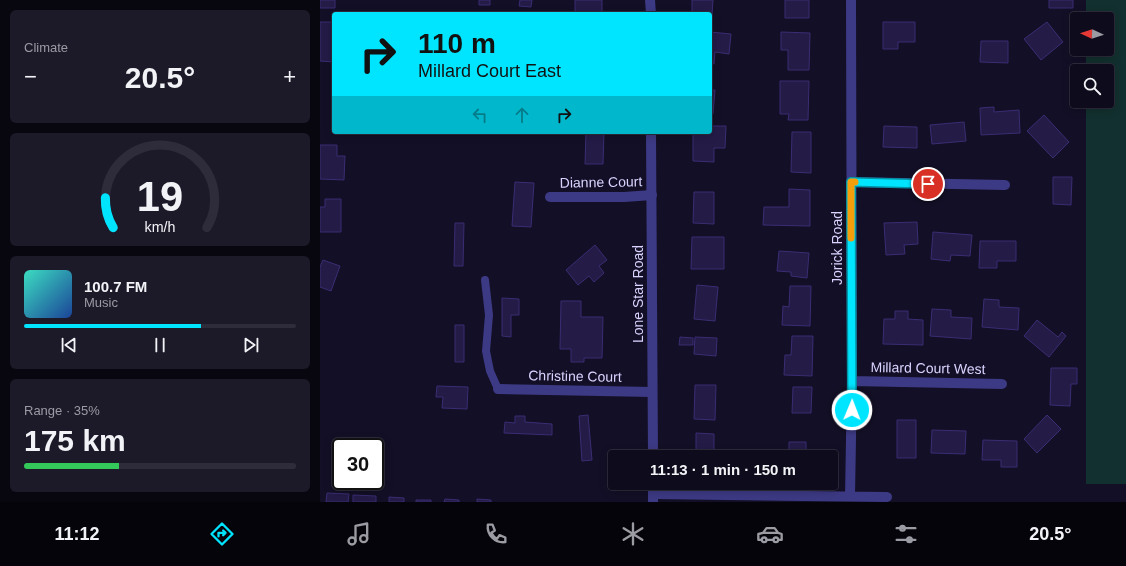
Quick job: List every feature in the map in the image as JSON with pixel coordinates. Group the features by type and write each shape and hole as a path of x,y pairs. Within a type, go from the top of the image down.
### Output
{"street":[{"path":"650,0 650,12"},
{"name":"Jorick Road","path":"850,496 852,381 851,0"},
{"name":"Lone Star Road","path":"652,134 653,450"},
{"path":"851,182 1005,185"},
{"name":"Dianne Court","path":"550,197 624,197 652,195"},
{"name":"Millard Court West","path":"852,381 1002,384"},
{"name":"Christine Court","path":"498,389 652,392"},
{"path":"653,498 887,497"}],"lane":[{"path":"485,280 489,315 486,351 490,372 498,389"}],"green space":[{"path":"1086,0 1126,0 1126,484 1086,484 1086,108 1114,108 1114,64 1086,64 1086,56 1114,56 1114,12 1086,12"}],"building":[{"path":"320,0 335,0 335,8 320,8"},
{"path":"479,0 490,0 490,5 479,5"},
{"path":"520,0 532,0 531,7 519,6"},
{"path":"575,0 602,0 602,12 575,12"},
{"path":"692,0 713,0 712,15 712,12 692,12"},
{"path":"785,0 809,0 809,18 785,18"},
{"path":"1049,0 1073,0 1073,8 1049,8"},
{"path":"320,22 332,22 332,62 320,61"},
{"path":"883,22 915,22 915,42 898,42 898,49 883,49"},
{"path":"1047,22 1063,42 1041,60 1024,39"},
{"path":"712,32 731,34 729,54 715,52 714,64 712,64"},
{"path":"781,32 810,33 809,70 788,70 788,50 781,50"},
{"path":"981,41 1008,41 1008,63 980,62"},
{"path":"780,81 809,81 808,120 788,120 789,114 780,114"},
{"path":"712,90 715,90 713,114"},
{"path":"994,107 994,112 1019,110 1020,133 981,135 980,108"},
{"path":"1044,115 1069,142 1053,158 1027,131"},
{"path":"964,122 966,141 932,144 930,125"},
{"path":"712,126 726,126 725,148 714,148 714,162 693,161 693,134 712,134"},
{"path":"884,126 917,127 917,148 883,147"},
{"path":"792,132 811,132 811,173 791,172"},
{"path":"586,134 604,134 603,164 585,164"},
{"path":"320,145 337,145 337,156 345,156 344,180 320,179"},
{"path":"1053,177 1072,177 1071,205 1053,204"},
{"path":"515,182 534,183 531,227 512,226"},
{"path":"789,189 810,190 810,226 763,225 764,207 789,207"},
{"path":"694,192 714,192 714,224 693,223"},
{"path":"325,199 341,199 341,232 320,232 320,207 325,207"},
{"path":"917,222 918,244 904,245 905,254 886,255 884,223"},
{"path":"455,223 464,223 463,266 454,266"},
{"path":"933,232 972,235 970,256 951,255 950,261 931,259"},
{"path":"692,237 724,237 724,269 691,269"},
{"path":"980,241 1016,241 1016,261 997,261 997,268 979,268"},
{"path":"595,245 607,260 599,266 604,273 594,282 589,276 578,285 566,270"},
{"path":"779,251 809,253 807,278 791,276 791,272 777,271"},
{"path":"323,260 340,266 331,291 320,287 320,267"},
{"path":"697,285 718,287 715,321 694,319"},
{"path":"790,286 811,286 810,326 782,325 783,306 789,307"},
{"path":"502,298 519,299 519,315 511,315 511,337 502,336"},
{"path":"984,299 999,300 999,307 1019,308 1018,330 982,327"},
{"path":"561,301 581,301 581,317 603,317 602,358 584,358 584,362 571,362 571,349 560,349"},
{"path":"932,309 951,310 951,317 972,318 971,339 930,336"},
{"path":"895,311 908,311 908,319 923,320 923,345 883,344 884,319 895,319"},
{"path":"1037,320 1058,337 1062,332 1066,336 1049,357 1024,336"},
{"path":"455,325 464,325 464,362 455,362"},
{"path":"792,336 813,336 812,376 784,375 785,355 791,355"},
{"path":"680,337 693,338 693,345 679,345"},
{"path":"695,337 717,338 716,356 694,354"},
{"path":"1051,368 1077,368 1077,384 1071,384 1070,406 1050,405"},
{"path":"695,385 716,385 715,420 694,419"},
{"path":"437,386 468,387 467,409 442,408 443,397 436,397"},
{"path":"793,387 812,387 811,413 792,413"},
{"path":"588,415 592,460 582,461 579,416"},
{"path":"1047,415 1061,429 1037,453 1024,439"},
{"path":"515,416 525,416 525,422 552,424 552,435 504,433 505,422 515,423"},
{"path":"897,420 916,420 916,458 897,458"},
{"path":"932,430 966,431 965,454 931,453"},
{"path":"696,433 714,434 714,450 696,450"},
{"path":"983,440 1017,441 1017,467 1001,467 1001,460 982,460"},
{"path":"789,442 806,442 806,450 789,450"},
{"path":"327,493 349,494 348,502 326,502"},
{"path":"353,495 376,496 376,502 353,502"},
{"path":"389,497 404,498 404,502 389,502"},
{"path":"445,499 459,500 459,502 444,502"},
{"path":"477,499 491,500 491,502 477,502"},
{"path":"416,500 431,500 431,502 416,502"}],"slow traffic":[{"path":"851,238 851,182 855,182"}],"route":[{"path":"852,410 851,182 928,184"}]}
